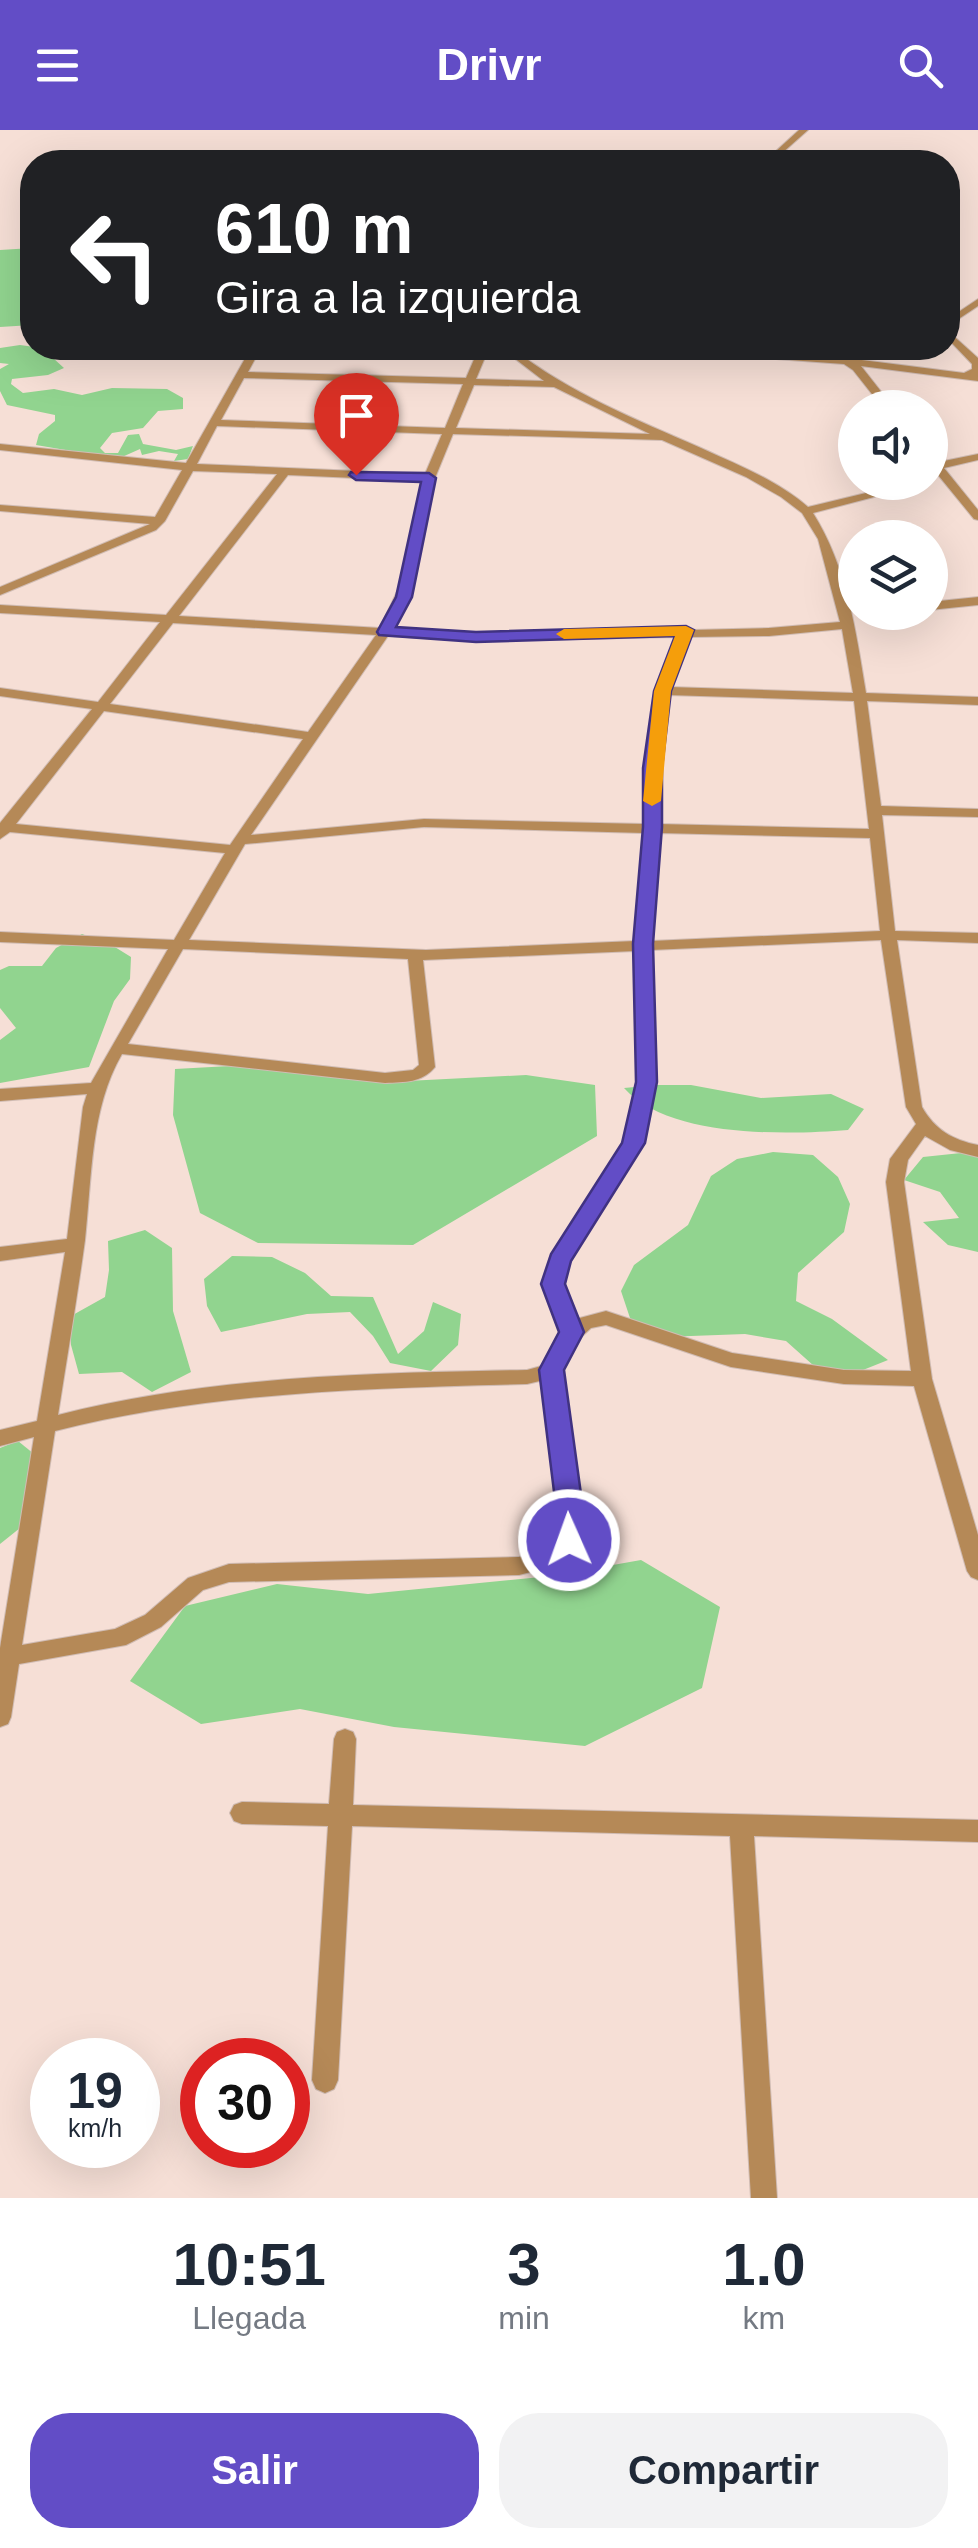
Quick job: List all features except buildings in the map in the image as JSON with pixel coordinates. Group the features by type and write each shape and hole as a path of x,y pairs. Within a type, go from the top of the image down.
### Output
{"street":[{"path":"782,150 804,130"},
{"path":"832,360 972,377 977,363 960,346"},
{"path":"0,591 152,528 160,521 250,360"},
{"path":"0,1717 4,1658 98,1088 237,845 385,632 404,597 429,478 478,360"},
{"path":"522,360 555,384 748,474 806,511 830,554 838,589"},
{"path":"846,361 875,390"},
{"path":"242,375 555,384"},
{"path":"214,423 670,438"},
{"path":"0,447 189,467 429,478"},
{"path":"948,461 978,457"},
{"path":"2,830 284,473"},
{"path":"948,482 978,516"},
{"path":"806,511 850,500"},
{"path":"0,508 160,521"},
{"path":"948,604 978,600"},
{"path":"0,609 476,637 686,630 769,632 838,621"},
{"path":"572,1332 553,1284 559,1260 634,1143 646,1082 643,944 652,827 652,768 662,691 686,630"},
{"path":"847,630 860,698 888,935 914,1106 923,1127 936,1138 973,1149"},
{"path":"662,691 978,701"},
{"path":"0,692 310,736"},
{"path":"873,810 978,812"},
{"path":"2,830 237,845 424,823 876,834"},
{"path":"0,938 415,954 888,935 978,938"},
{"path":"118,1048 385,1078 418,1075 427,1067 415,954"},
{"path":"0,1094 98,1088"},
{"path":"923,1127 899,1159 894,1182 922,1379 978,1571"},
{"path":"0,1254 75,1244"},
{"path":"4,1658 118,1638 153,1620 196,1584 230,1573 519,1566 551,1560 569,1540 571,1516 552,1370 572,1332 586,1320 606,1318 730,1360 844,1377 922,1379"},
{"path":"0,1438 43,1425 236,1390 527,1378 552,1370"},
{"path":"325,2080 345,1739"},
{"path":"242,1813 978,1831"},
{"path":"741,1823 764,2198"}],"green space":[{"path":"20,249 20,326 0,327 0,250"},
{"path":"20,345 20,360 55,360 64,368 48,375 12,379 11,384 23,393 54,389 82,395 112,388 167,389 183,398 183,409 158,411 143,428 112,433 100,448 105,453 118,453 128,435 139,434 143,444 176,450 193,446 188,459 174,461 178,454 159,451 142,455 140,449 122,457 36,445 39,434 55,421 55,415 7,405 0,391 0,369 9,364 0,363 0,348"},
{"path":"82,934 131,957 130,979 114,1001 89,1067 0,1083 0,1040 16,1028 0,1008 0,970 9,966 42,966 56,948"},
{"path":"248,1065 387,1082 526,1075 595,1085 597,1136 413,1245 258,1243 200,1213 173,1115 175,1069"},
{"path":"691,1085 761,1098 831,1094 864,1109 848,1130 729,1130 669,1116 644,1104 624,1088"},
{"path":"773,1152 813,1155 838,1177 850,1204 844,1232 798,1273 796,1301 832,1319 888,1360 853,1374 814,1366 786,1341 745,1334 664,1337 631,1321 621,1291 634,1265 688,1225 711,1176 737,1159"},
{"path":"961,1153 978,1156 978,1252 948,1245 923,1222 959,1218 940,1192 904,1180 923,1157"},
{"path":"145,1230 172,1248 173,1311 191,1372 152,1392 122,1372 79,1374 71,1345 71,1316 105,1297 108,1241"},
{"path":"232,1256 272,1257 305,1273 331,1296 373,1297 398,1354 424,1331 433,1302 461,1314 458,1345 431,1371 390,1363 373,1336 350,1312 307,1314 221,1332 207,1306 204,1279"},
{"path":"18,1441 34,1454 25,1524 0,1544 0,1448"},
{"path":"641,1560 720,1607 702,1688 585,1746 394,1727 300,1709 201,1724 130,1681 185,1606 277,1584 368,1594 551,1576"}],"slow traffic":[{"path":"564,634 686,630 662,691 652,801"}],"route":[{"path":"356,475 429,478 410,579 385,632 476,637 686,630 662,691 652,768 652,827 643,944 646,1082 634,1143 559,1260 553,1284 572,1332 552,1370 571,1516 569,1540"}]}
